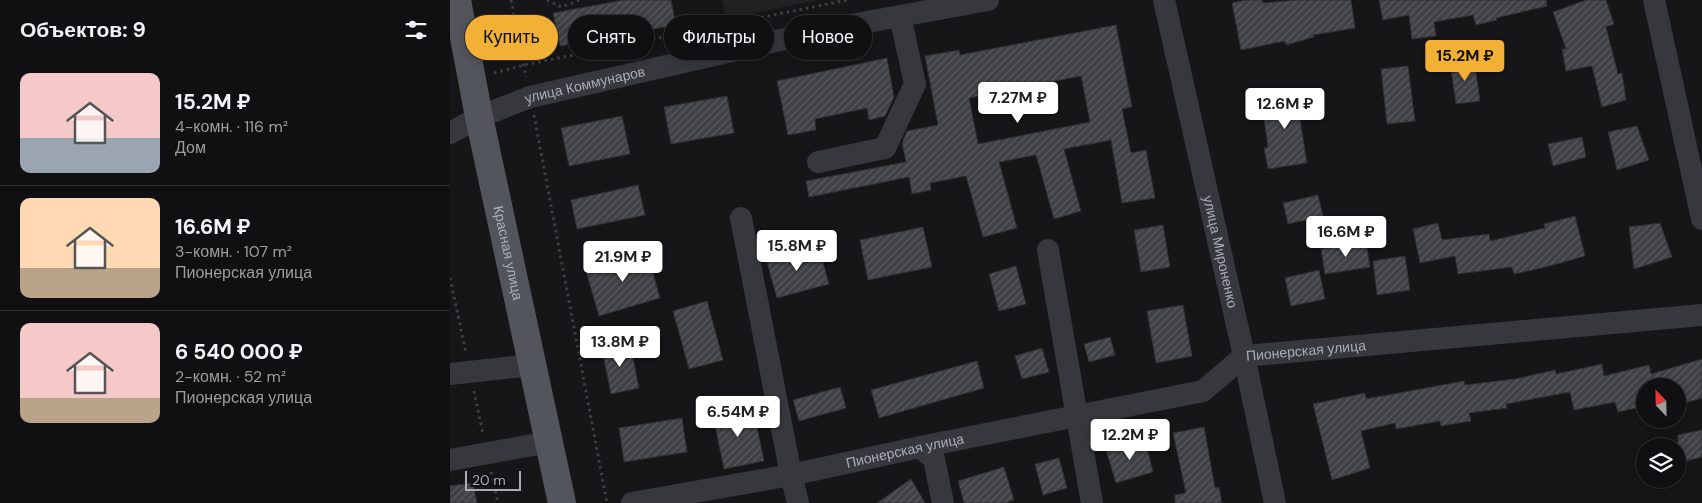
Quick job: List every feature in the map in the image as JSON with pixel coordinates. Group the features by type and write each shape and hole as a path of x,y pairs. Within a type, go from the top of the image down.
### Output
{"main road":[{"name":"Красная улица","path":"457,0 479,116 562,503"}],"street":[{"name":"улица Коммунаров","path":"450,133 479,116 530,97 829,29 988,0"},
{"name":"улица Мироненко","path":"1164,0 1275,503"},
{"path":"1654,0 1702,219"},
{"path":"818,162 885,148 915,84 900,16"},
{"path":"741,218 798,503"},
{"path":"1048,250 1092,503"},
{"name":"Пионерская улица","path":"632,503 791,475 920,447 1203,391 1244,356 1702,315"},
{"path":"450,374 532,365"},
{"path":"450,460 549,442"},
{"path":"920,447 934,459 943,503"}],"path":[{"path":"511,0 607,503"},
{"path":"547,0 561,7 580,0"},
{"path":"472,80 524,65 848,0"}],"shaded area":[{"path":"722,0 817,0 745,15 725,15"}],"building":[{"path":"624,0 671,0 674,15 664,15 664,27 654,29 654,15 568,15 568,45 560,46 558,15 553,15 553,13"},
{"path":"1246,0 1262,0 1263,3 1297,0 1351,0 1355,28 1313,35 1314,37 1286,45 1285,41 1241,50 1232,3"},
{"path":"1379,0 1546,0 1547,6 1496,18 1497,20 1476,25 1473,15 1434,22 1436,36 1412,39 1409,15 1383,20"},
{"path":"1586,0 1606,0 1614,24 1606,27 1618,74 1622,73 1626,100 1602,107 1592,66 1566,71 1562,49 1566,49 1553,12"},
{"path":"1116,25 1132,107 1122,109 1131,153 1146,150 1155,198 1122,203 1111,140 1064,149 1081,211 1054,219 1036,155 999,162 1017,228 983,237 966,176 930,183 931,190 912,194 909,177 809,197 806,181 906,162 902,143 907,131 938,125 925,56 959,50 960,55","holes":["1081,76 1090,122 978,144 969,98"]},
{"path":"887,58 894,97 885,116 869,120 867,108 815,119 816,130 788,135 777,81"},
{"path":"1474,59 1480,101 1456,104 1450,62"},
{"path":"1408,66 1415,121 1387,124 1381,69"},
{"path":"1303,91 1307,119 1300,120 1307,163 1268,169 1264,148 1268,147 1261,98"},
{"path":"727,96 734,133 671,144 664,107"},
{"path":"622,116 630,154 569,166 561,128"},
{"path":"1637,126 1649,160 1617,170 1608,132"},
{"path":"1582,137 1586,157 1553,166 1548,144"},
{"path":"638,185 645,215 577,229 571,200"},
{"path":"1318,195 1323,216 1288,224 1283,203"},
{"path":"1575,216 1585,256 1514,274 1512,267 1458,274 1455,256 1420,263 1413,229 1438,223 1442,240 1489,234 1490,241 1545,228 1544,224"},
{"path":"1660,223 1672,257 1634,269 1629,227"},
{"path":"1163,225 1170,267 1141,272 1134,230"},
{"path":"923,227 932,267 868,280 860,240"},
{"path":"1366,242 1370,267 1325,274 1321,249"},
{"path":"818,245 829,284 777,298 766,259"},
{"path":"647,251 660,298 599,316 585,268"},
{"path":"1405,256 1410,290 1377,295 1373,261"},
{"path":"1016,266 1026,304 999,311 989,274"},
{"path":"1319,270 1325,299 1291,306 1285,278"},
{"path":"707,301 723,360 689,369 673,311"},
{"path":"1183,305 1192,356 1156,363 1147,311"},
{"path":"1110,337 1115,355 1089,362 1084,344"},
{"path":"630,343 639,388 611,394 602,349"},
{"path":"1042,348 1049,372 1022,379 1015,356"},
{"path":"1702,359 1702,398 1686,403 1686,378 1636,378 1636,408 1618,412 1615,402 1574,410 1570,392 1506,404 1507,408 1469,413 1471,421 1441,426 1440,421 1396,429 1395,423 1361,431 1370,468 1332,480 1313,404 1365,393 1366,399 1464,381 1465,385 1515,379 1555,370 1556,374 1602,364 1604,376 1649,365 1651,374"},
{"path":"977,361 984,388 879,418 871,390"},
{"path":"840,387 846,408 799,421 793,400"},
{"path":"753,408 764,461 724,469 713,416"},
{"path":"682,418 687,452 624,462 619,428"},
{"path":"1204,427 1215,488 1219,487 1222,503 1175,503 1175,495 1186,493 1173,433"},
{"path":"1702,430 1702,457 1686,461 1686,438 1678,438 1678,435"},
{"path":"1145,440 1153,472 1116,483 1106,450"},
{"path":"1059,458 1067,488 1043,495 1035,464"},
{"path":"1004,467 1014,500 1005,503 964,503 958,481"},
{"path":"911,479 925,503 877,503"},
{"path":"473,483 477,503 450,503 450,486"}]}
